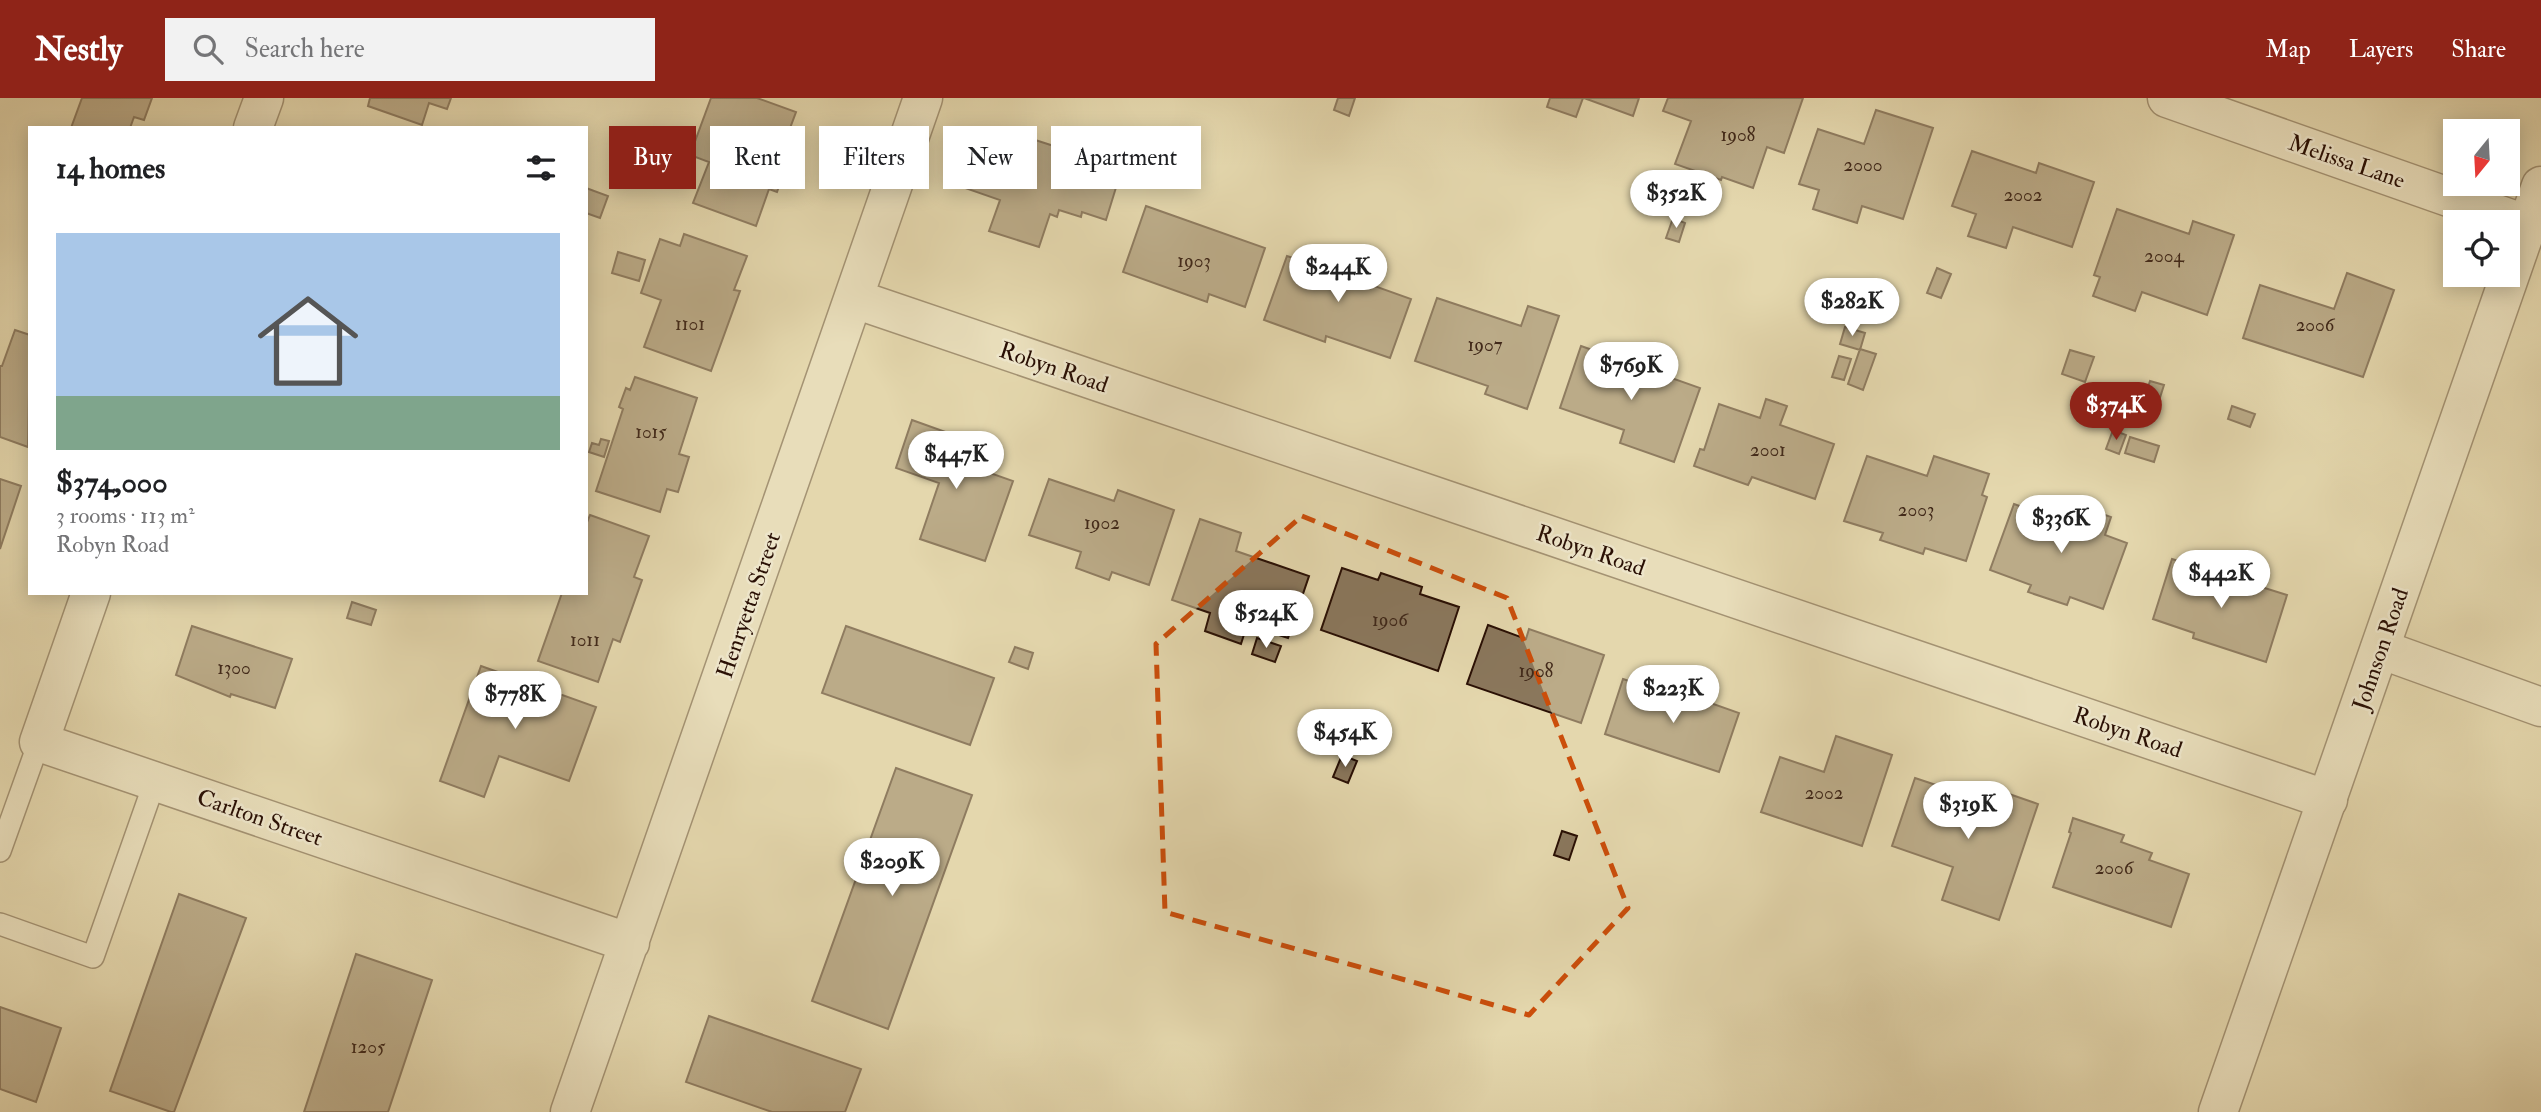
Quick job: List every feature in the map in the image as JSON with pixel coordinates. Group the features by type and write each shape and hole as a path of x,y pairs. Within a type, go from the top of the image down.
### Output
{"street":[{"path":"254,126 264,98"},
{"name":"Henryetta Street","path":"570,1112 923,98"},
{"name":"Melissa Lane","path":"2167,98 2528,225"},
{"name":"Johnson Road","path":"2218,1112 2541,186"},
{"name":"Robyn Road","path":"855,299 2328,800"},
{"path":"39,742 90,595"},
{"path":"2380,649 2541,707"},
{"name":"Carlton Street","path":"39,742 630,943"}],"lane":[{"path":"0,850 39,742"},
{"path":"0,924 93,957 155,781"}],"highlighted area":[{"path":"1302,516 1507,598 1628,908 1529,1015 1165,912 1156,644"}],"building":[{"path":"82,98 152,98 144,120 134,117 131,126 72,126"},
{"path":"370,98 451,98 447,109 429,103 422,125 368,106"},
{"path":"711,98 757,98 796,112 791,126 710,126 710,189 769,189 756,226 693,203 709,162 696,157 696,139"},
{"path":"1338,98 1355,98 1349,116 1334,110"},
{"path":"1550,98 1583,98 1576,117 1547,107"},
{"path":"1584,98 1639,98 1633,116"},
{"path":"1668,98 1803,98 1784,153 1767,147 1753,188 1675,164 1691,121 1663,111"},
{"path":"1876,110 1933,128 1903,219 1862,206 1857,223 1813,209 1819,190 1799,184 1818,129 1864,144"},
{"path":"1037,141 1051,145 1051,189 1116,189 1106,220 1082,212 1081,217 1059,210 1057,217 1050,214 1039,247 989,231 1000,200 968,189 1037,189"},
{"path":"1972,151 2036,173 2039,163 2094,182 2072,247 2013,227 2006,248 1968,236 1976,214 1952,206"},
{"path":"588,189 608,196 600,218 588,214"},
{"path":"1146,206 1265,248 1245,307 1209,294 1207,302 1123,272"},
{"path":"2117,209 2189,234 2193,221 2234,235 2207,315 2142,292 2135,311 2093,296 2100,277 2094,275"},
{"path":"1673,218 1685,223 1679,242 1666,238"},
{"path":"684,234 747,256 734,290 740,291 711,371 644,347 661,300 641,293 660,239 680,246"},
{"path":"1337,248 1371,260 1363,282 1411,299 1390,358 1326,336 1325,342 1264,320 1287,256 1330,270"},
{"path":"618,252 645,260 639,281 612,273"},
{"path":"1937,268 1951,274 1941,298 1927,293"},
{"path":"2347,273 2394,290 2363,377 2243,338 2260,285 2334,309"},
{"path":"1865,285 1879,290 1870,311 1856,305"},
{"path":"1437,298 1521,326 1528,306 1559,316 1527,409 1485,394 1488,386 1415,361"},
{"path":"1845,327 1865,333 1860,350 1840,344"},
{"path":"15,330 28,334 28,447 0,437 2,366"},
{"path":"1581,346 1700,388 1674,462 1620,443 1624,430 1560,408"},
{"path":"1860,349 1876,354 1863,390 1848,384"},
{"path":"2070,350 2094,357 2085,382 2062,374"},
{"path":"1839,356 1851,359 1844,380 1832,377"},
{"path":"635,377 697,398 679,454 689,457 678,492 667,489 660,512 596,491 623,409 619,407 626,388 630,390"},
{"path":"2150,381 2164,385 2157,407 2143,403"},
{"path":"1766,399 1787,406 1780,425 1834,444 1815,499 1752,477 1748,485 1694,466 1700,449 1704,450 1719,404 1760,418"},
{"path":"2232,406 2255,414 2250,427 2228,419"},
{"path":"912,420 968,440 963,454 990,464 987,472 1013,481 985,561 920,539 939,483 896,468"},
{"path":"2113,430 2126,435 2119,454 2106,449"},
{"path":"2130,437 2159,446 2154,462 2125,453"},
{"path":"601,439 609,441 604,457 589,452 592,443 599,445"},
{"path":"1867,456 1927,476 1934,456 1989,474 1982,495 1987,497 1966,561 1925,548 1923,554 1880,540 1883,533 1844,521"},
{"path":"0,479 21,486 0,549"},
{"path":"1049,479 1114,501 1118,490 1174,510 1149,585 1112,572 1109,580 1076,568 1081,552 1029,535"},
{"path":"2014,504 2068,524 2075,504 2111,517 2105,535 2127,543 2103,609 2070,597 2067,605 2028,592 2031,585 1990,570"},
{"path":"590,515 649,536 634,577 642,580 620,642 613,639 598,682 538,661 561,595 588,595"},
{"path":"1200,519 1241,533 1236,551 1309,576 1288,638 1247,625 1241,644 1205,631 1210,613 1172,600"},
{"path":"2172,559 2287,595 2266,662 2193,638 2194,633 2153,619"},
{"path":"1342,568 1378,580 1381,573 1422,587 1420,594 1459,607 1438,671 1321,630"},
{"path":"352,602 376,610 371,625 347,618"},
{"path":"1488,625 1526,639 1529,629 1604,655 1581,723 1467,684"},
{"path":"192,626 292,659 275,708 231,694 230,697 176,675"},
{"path":"846,626 994,678 970,745 822,693"},
{"path":"1257,638 1281,646 1275,662 1252,654"},
{"path":"1015,647 1033,653 1028,669 1009,662"},
{"path":"481,666 596,707 569,781 499,756 484,797 440,781"},
{"path":"1623,679 1686,700 1688,695 1739,713 1719,772 1605,734"},
{"path":"1836,736 1892,755 1862,846 1761,812 1780,757 1824,772"},
{"path":"1342,755 1357,761 1348,783 1333,777"},
{"path":"896,768 972,795 888,1029 812,1001"},
{"path":"1915,778 1987,802 1992,788 2038,804 1999,920 1942,900 1953,867 1892,846"},
{"path":"2073,818 2124,835 2121,842 2152,853 2149,860 2189,874 2171,927 2053,887 2071,833 2069,832"},
{"path":"1562,831 1577,836 1569,860 1554,855"},
{"path":"179,894 246,918 174,1112 171,1112 110,1091"},
{"path":"356,954 432,980 388,1112 304,1112"},
{"path":"0,1007 61,1028 36,1102 0,1089"},
{"path":"709,1016 861,1069 845,1112 772,1112 686,1082"}]}
